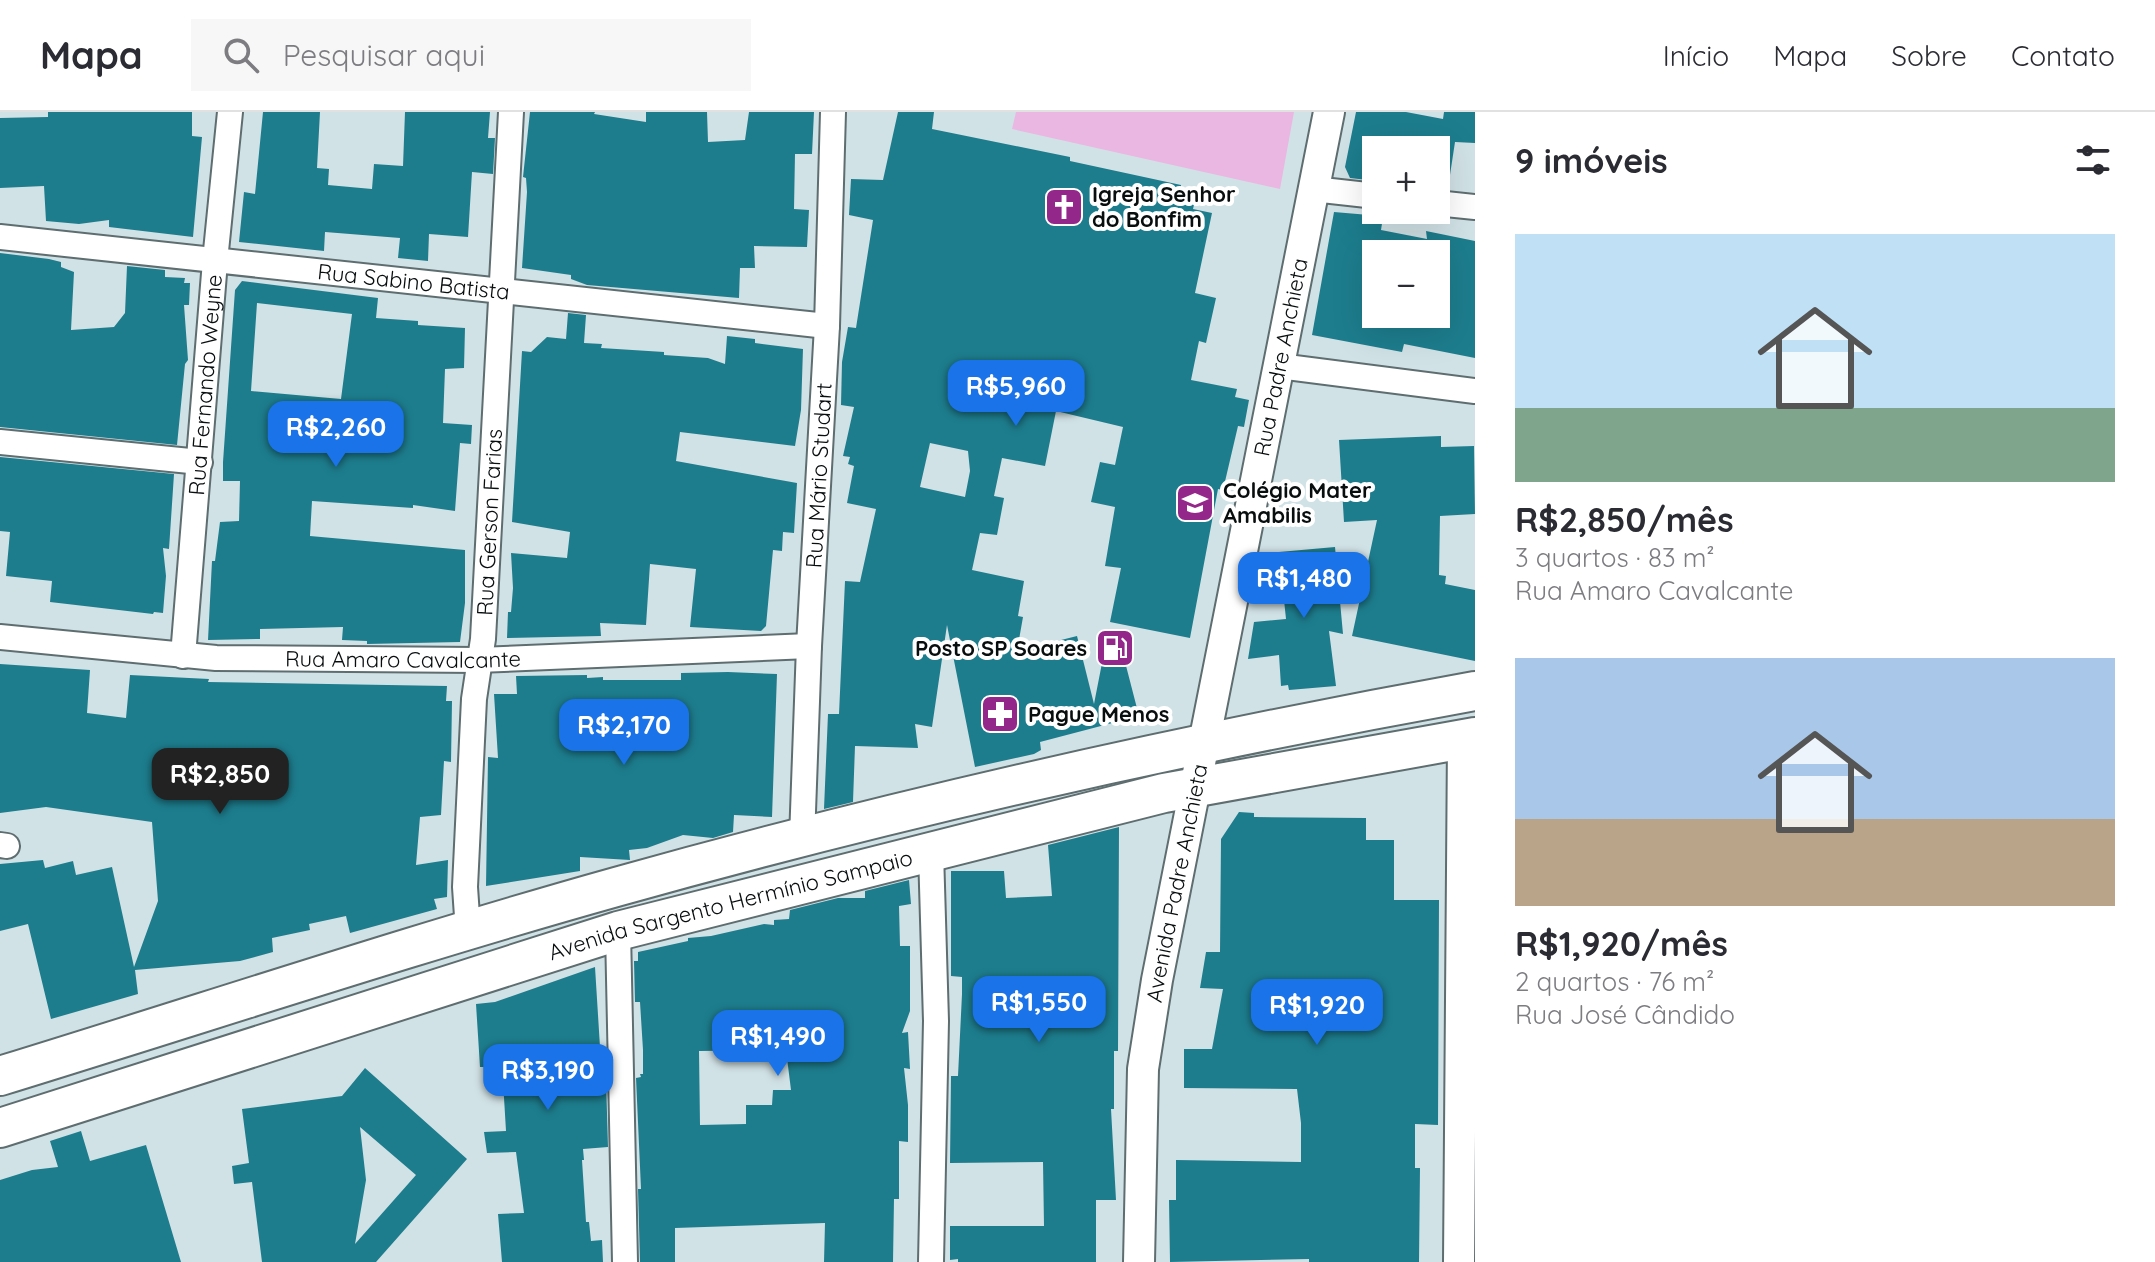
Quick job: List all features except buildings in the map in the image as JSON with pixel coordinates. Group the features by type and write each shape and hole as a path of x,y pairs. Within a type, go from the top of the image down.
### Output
{"main road":[{"name":"Avenida Sargento Hermínio Sampaio","path":"0,1076 617,887 1096,766 1475,691"},
{"name":"Avenida Sargento Hermínio Sampaio","path":"0,1128 618,931 1164,793 1469,738"}],"street":[{"name":"Rua Fernando Weyne","path":"183,656 230,112"},
{"name":"Rua Gerson Farias","path":"468,931 465,887 478,660 483,639 511,112"},
{"name":"Rua Mário Studart","path":"802,839 809,646 827,326 833,112"},
{"name":"Rua Padre Anchieta","path":"1203,745 1329,112"},
{"path":"1313,189 1362,194"},
{"path":"1450,204 1475,207"},
{"name":"Rua Sabino Batista","path":"0,237 827,326"},
{"path":"1279,366 1475,391"},
{"path":"0,442 200,462"},
{"name":"Rua Amaro Cavalcante","path":"0,637 183,656 478,660 809,646"},
{"path":"1459,1262 1469,738"},
{"name":"Avenida Padre Anchieta","path":"1139,1262 1143,1069 1157,980 1203,745"},
{"path":"931,852 936,1021 931,1262"},
{"path":"618,931 625,1262"}],"shaded area":[{"path":"1016,112 1294,112 1280,189 1012,129"}],"place":[{"name":"Igreja Senhor do Bonfim","path":"1064,207"},
{"name":"Colégio Mater Amabilis","path":"1195,503"},
{"name":"Posto SP Soares","path":"1115,648"},
{"name":"Pague Menos","path":"1000,714"}]}
